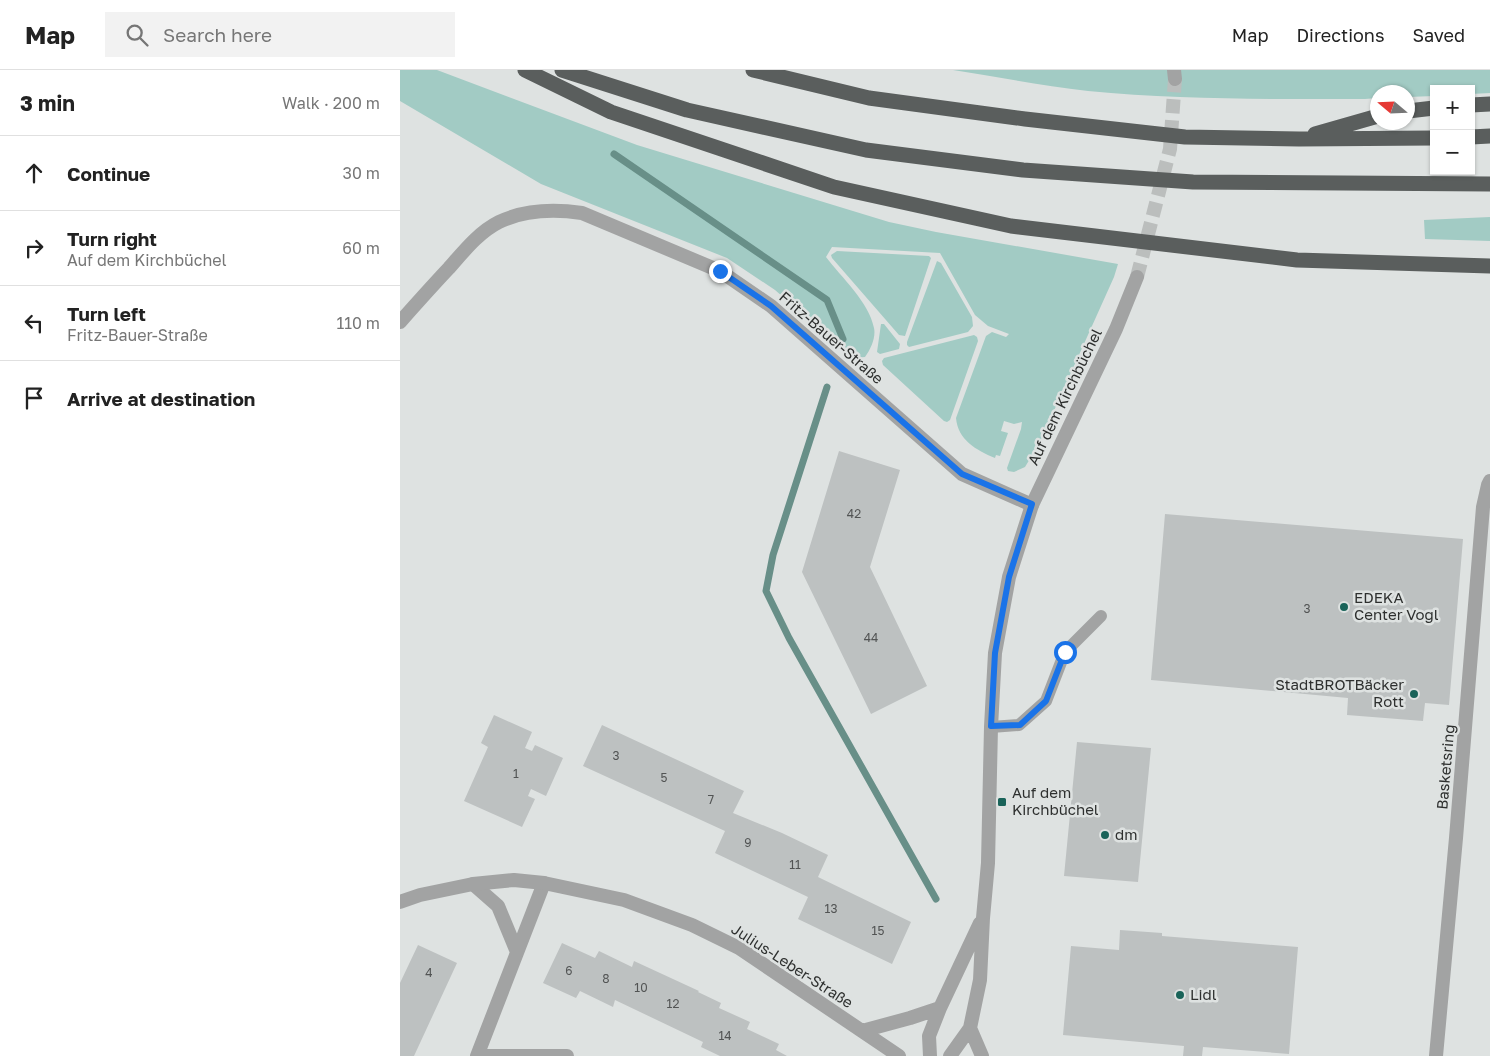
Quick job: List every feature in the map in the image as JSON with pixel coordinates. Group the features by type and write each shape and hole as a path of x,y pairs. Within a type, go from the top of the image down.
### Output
{"highway":[{"path":"525,70 611,112 834,187 1011,226 1298,260 1490,266"},
{"path":"562,70 687,110 866,150 1003,167 1193,182 1490,184"},
{"path":"753,70 869,98 1025,119 1185,137 1299,139 1430,138"},
{"path":"1475,105 1490,104"},
{"path":"1415,110 1430,108"},
{"path":"1299,139 1370,118"},
{"path":"1475,136 1490,136"}],"street":[{"name":"Fritz-Bauer-Straße","path":"400,322 474,240 498,222 518,215 544,211 582,213 720,271 771,306 962,474 1032,504"},
{"name":"Auf dem Kirchbüchel","path":"950,1056 970,1028 980,980 988,863 991,726 995,653 1009,577 1032,504 1116,329 1137,277"},
{"name":"Basketsring","path":"1436,1056 1484,507 1490,481"},
{"name":"Julius-Leber-Straße","path":"400,902 420,895 473,884 514,880 544,882 624,900 692,925 739,948 898,1056"},
{"path":"544,882 477,1056 567,1056"},
{"path":"473,884 498,906 516,952"},
{"name":"Auf dem Kirchbüchel","path":"930,1056 930,1036 940,1008 983,918"},
{"path":"862,1031 940,1008"},
{"path":"970,1028 982,1056"}],"lane":[{"path":"991,726 1020,725 1046,701 1065,652 1101,616"}],"green space":[{"path":"400,70 437,70 637,145 889,222 1118,264 1114,277 1039,444 1025,467 1014,472 1008,471 1007,468 1022,422 1014,424 1004,421 1001,431 1008,433 1000,456 996,455 995,458 975,448 964,438 957,426 956,418 986,336 992,332 1006,337 1009,334 988,326 975,315 940,253 832,247 826,257 861,299 874,328 872,343 865,357 853,358 775,290 727,258 541,184 400,101"},
{"path":"953,70 1490,70 1490,93 1475,94 1475,85 1430,85 1430,96 1415,97 1415,85 1370,85 1370,99 1365,99 1157,96 1088,91"},
{"path":"1490,217 1490,241 1425,239 1424,220"},
{"path":"837,251 929,256 931,258 905,336 899,335 832,258 831,255"},
{"path":"937,261 941,263 972,317 973,326 968,332 909,347 907,342"},
{"path":"881,324 884,324 900,344 899,349 880,354 877,352"},
{"path":"974,335 978,341 950,420 947,422 883,365 882,361 884,358"}],"building":[{"path":"839,451 900,470 870,567 927,686 871,714 802,572"},
{"path":"1165,514 1463,539 1449,705 1425,703 1423,721 1347,715 1348,698 1151,680"},
{"path":"494,715 532,732 525,748 532,751 535,745 563,758 546,796 531,789 528,796 535,799 522,827 464,801 488,747 481,743"},
{"path":"602,725 744,791 733,813 782,833 828,855 818,877 911,922 892,964 798,919 808,897 715,853 725,831 583,766"},
{"name":"dm","path":"1077,742 1151,748 1138,882 1064,876"},
{"name":"Lidl","path":"1120,930 1162,933 1162,936 1298,947 1289,1054 1203,1047 1202,1056 1183,1056 1184,1046 1063,1035 1071,946 1119,950"},
{"path":"562,943 595,958 599,951 632,967 634,961 699,991 721,1003 719,1008 750,1022 747,1029 779,1044 776,1050 787,1056 720,1056 701,1047 703,1042 615,1000 613,1007 580,991 576,998 543,983"},
{"path":"418,945 457,963 414,1056 400,1056 400,983"}],"waterway":[{"path":"614,154 827,300 843,339"},
{"path":"827,387 773,555 766,591 789,638 936,899"}],"tunnel":[{"path":"1137,277 1170,149 1175,79"}],"place":[{"name":"EDEKA Center Vogl","path":"1344,607"},
{"name":"StadtBROTBäcker Rott","path":"1414,694"},
{"name":"Auf dem Kirchbüchel","path":"1002,802"},
{"name":"dm","path":"1105,835"},
{"name":"Lidl","path":"1180,995"}],"route":[{"path":"720,271 771,306 962,474 1032,504 1009,577 995,653 991,726 1020,725 1046,701 1065,652"}]}
